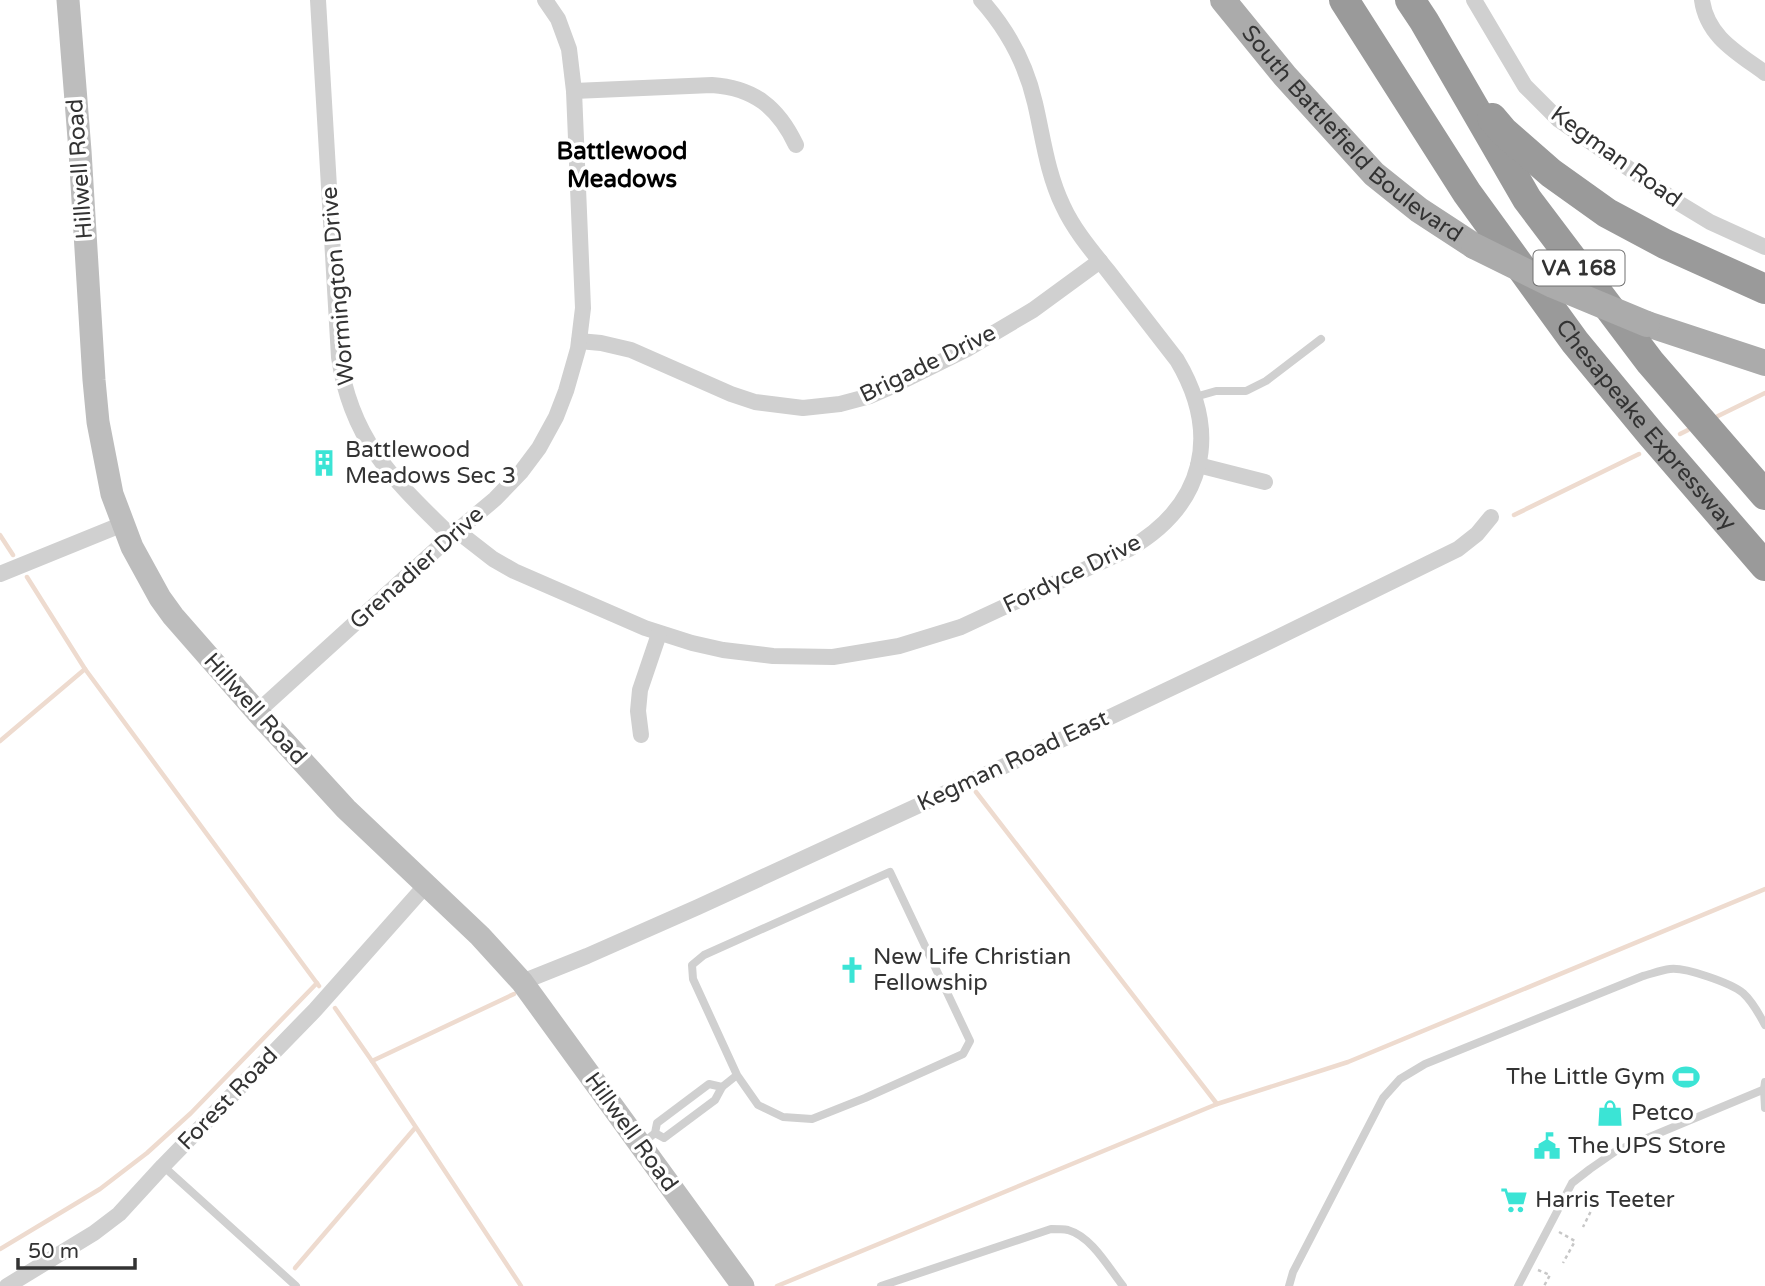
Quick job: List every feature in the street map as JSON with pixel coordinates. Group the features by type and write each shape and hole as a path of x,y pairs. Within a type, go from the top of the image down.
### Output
{"highway":[{"name":"Chesapeake Expressway","path":"1344,0 1467,193 1575,342 1765,566"},
{"name":"Chesapeake Expressway","path":"1417,10 1527,199 1650,362 1765,495"},
{"path":"1417,10 1486,112 1503,131 1551,173 1607,213 1665,244 1765,289"}],"main road":[{"name":"South Battlefield Boulevard","path":"1223,0 1285,76 1374,174 1419,210 1474,246 1553,285 1647,324 1765,363"}],"street":[{"name":"Hillwell Road","path":"68,0 97,412 110,483 123,524 143,568 160,598 189,635 257,712 346,809 480,936 522,982 648,1139 743,1286"},
{"name":"Wormington Drive","path":"318,0 342,375 349,401 374,453 402,488 454,533"},
{"name":"Grenadier Drive","path":"257,712 495,499 522,472 556,417 579,341 583,308 573,65 558,19 545,0"},
{"name":"Fordyce Drive","path":"454,533 514,571 659,634 723,650 773,656 833,657 899,646 961,626 1129,549 1146,539 1176,511 1187,494 1198,465 1202,434 1198,406 1188,378 1081,236 1063,206 1051,176 1035,100 1026,73 1013,44 981,0"},
{"name":"Kegman Road","path":"1474,0 1525,86 1559,120 1677,202 1710,222 1765,247"},
{"path":"1697,1 1715,33 1731,49 1765,73"},
{"path":"574,91 729,86 758,97 770,106 787,126 796,145"},
{"name":"Brigade Drive","path":"579,341 631,350 755,402 803,408 840,404 870,396 967,349 1033,310 1100,261"},
{"path":"1198,465 1265,482"},
{"name":"Kegman Road East","path":"522,982 698,907 1262,645 1458,549 1477,534 1491,517"},
{"path":"0,574 123,524"},
{"path":"641,735 638,711 640,690 659,634"},
{"name":"Forest Road","path":"8,1286 94,1233 119,1214 315,1010 426,885"}],"lane":[{"path":"1195,397 1216,391 1246,391 1266,381 1321,338"},
{"path":"890,872 970,1041 962,1054 812,1119 783,1117 758,1105 737,1075 692,979 692,965 704,955 890,872"},
{"path":"1289,1286 1293,1272 1383,1098 1400,1080 1424,1065 1643,976 1672,968 1695,973 1742,992 1755,1006 1765,1025"},
{"path":"648,1139 664,1138 715,1100 722,1087 737,1075"},
{"path":"648,1139 657,1123 709,1084 722,1087"},
{"path":"1518,1286 1572,1184 1590,1168 1616,1151 1765,1087 1765,1108"},
{"path":"163,1166 296,1286"},
{"path":"881,1286 1051,1229 1068,1230 1083,1239 1123,1286"}],"path":[{"path":"1569,1190 1595,1203 1583,1227"},
{"path":"1549,1226 1575,1241 1563,1263"}],"waterway":[{"path":"1718,416 1765,393"},
{"path":"1680,434 1688,430"},
{"path":"1514,515 1639,454"},
{"path":"0,535 13,555"},
{"path":"27,577 85,669 319,986"},
{"path":"0,741 85,669"},
{"path":"976,792 1217,1104"},
{"path":"777,1286 1217,1104 1348,1062 1765,889"},
{"path":"0,1249 100,1189 147,1153 191,1113 317,983"},
{"path":"372,1061 514,994"},
{"path":"335,1008 521,1286"},
{"path":"295,1268 415,1128"}],"place":[{"name":"Battlewood Meadows Sec 3","path":"324,463"},
{"name":"New Life Christian Fellowship","path":"852,970"},
{"name":"The Little Gym","path":"1686,1077"},
{"name":"Petco","path":"1610,1113"},
{"name":"The UPS Store","path":"1547,1146"},
{"name":"Harris Teeter","path":"1514,1200"}],"district":[{"name":"Battlewood Meadows","path":"622,165"}]}
